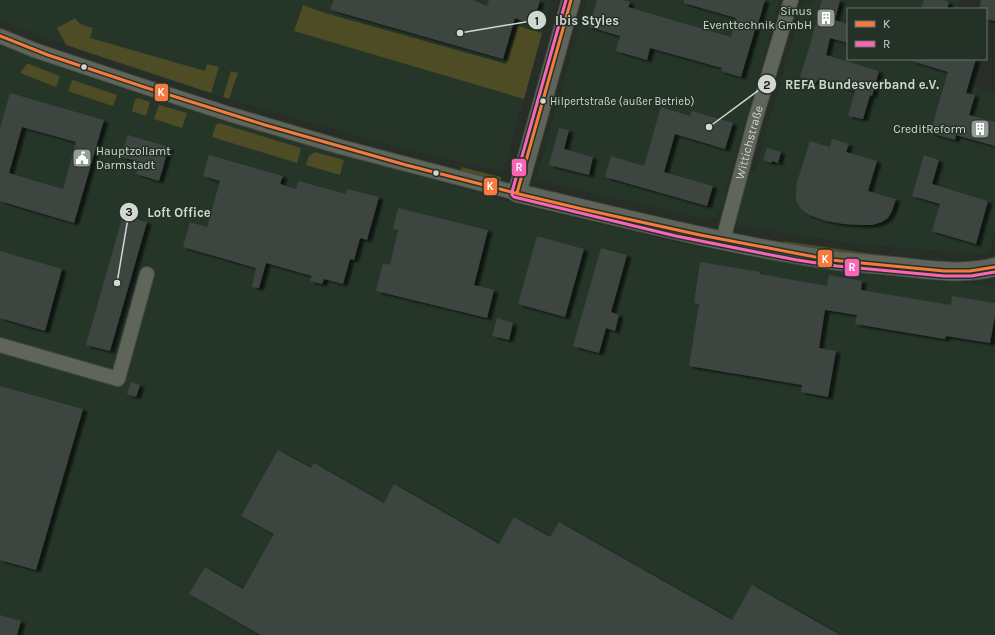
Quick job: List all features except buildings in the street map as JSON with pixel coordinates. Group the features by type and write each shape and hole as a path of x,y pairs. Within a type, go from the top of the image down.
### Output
{"main road":[{"path":"571,0 517,193 722,240 814,257 865,264 958,272 995,268"}],"street":[{"name":"Wittichstraße","path":"722,240 755,120 791,0"},
{"path":"0,36 34,50 236,116 341,147 517,193"},
{"path":"0,345 118,380 147,274"}],"shaded area":[{"path":"0,0 552,0 503,172 407,149 311,123 215,95 120,64 0,21"},
{"path":"587,0 780,0 720,211 712,219 536,180"},
{"path":"814,0 959,0 957,8 847,8 847,60 975,60 967,85 995,93 995,231 990,249 984,254 869,245 808,237 737,225 738,210 749,171 755,172 803,3 812,6"},
{"path":"303,5 325,13 506,64 518,26 542,33 524,99 294,31"},
{"path":"75,18 81,24 93,28 90,38 205,71 207,64 219,67 211,93 66,45 57,28"},
{"path":"0,46 234,121 514,204 687,245 772,261 845,272 995,286 995,635 0,635"},
{"path":"27,64 60,76 56,87 20,73"},
{"path":"231,71 238,73 229,99 223,97"},
{"path":"73,80 117,95 113,106 68,91"},
{"path":"138,98 150,102 146,116 132,111 135,100"},
{"path":"159,105 187,113 182,128 154,119"},
{"path":"219,123 301,148 297,163 212,137 216,125"},
{"path":"315,152 344,160 340,175 306,165 309,156"},
{"path":"461,167 501,177 500,182 460,172"},
{"path":"783,241 873,254 868,257 785,244"}],"transit line":[{"name":"R","path":"566,0 512,192 514,197 676,236 797,260 837,266 944,276 971,276 995,272"},
{"name":"K","path":"517,193 571,0"},
{"name":"K","path":"0,36 48,55 265,125 406,165 582,209 700,235 831,260 944,271 970,271 995,267"}],"place":[{"name":"Sinus Eventtechnik GmbH","path":"826,18"},
{"name":"Ibis Styles","path":"460,33"},
{"name":"Hilpertstraße (außer Betrieb)","path":"543,101"},
{"name":"REFA Bundesverband e.V.","path":"709,127"},
{"name":"CreditReform","path":"980,129"},
{"name":"Hauptzollamt Darmstadt","path":"82,158"},
{"name":"Loft Office","path":"117,283"}]}
